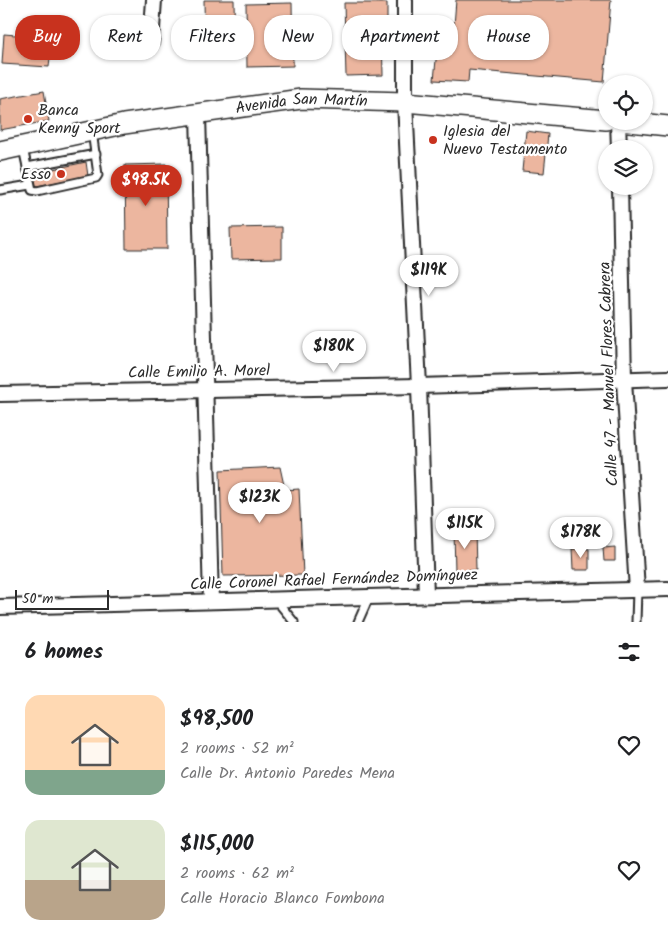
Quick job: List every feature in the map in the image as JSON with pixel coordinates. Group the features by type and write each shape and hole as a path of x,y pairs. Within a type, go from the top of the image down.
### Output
{"main road":[{"name":"Avenida San Martín","path":"0,151 124,124 301,100 405,102 598,119"},
{"path":"653,124 668,126"}],"street":[{"path":"153,15 154,0"},
{"path":"405,0 405,102 419,386 426,595"},
{"path":"198,114 211,601"},
{"name":"Calle 47 - Manuel Flores Cabrera","path":"620,195 624,380 636,590"},
{"name":"Calle Emilio A. Morel","path":"0,394 419,386 668,378"},
{"name":"Calle Coronel Rafael Fernández Domínguez","path":"0,607 668,589"}],"lane":[{"path":"22,146 30,185 32,190 37,191 96,178 98,174 92,131"},
{"path":"26,167 96,154"},
{"path":"0,190 30,185"},
{"path":"636,590 636,622"},
{"path":"358,622 369,597"},
{"path":"276,600 294,622"}],"building":[{"path":"204,0 234,0 234,15 204,15"},
{"path":"456,0 611,0 605,75 598,75 598,81 469,70 468,82 434,80 436,60 458,60 458,15 455,15"},
{"path":"292,3 292,15 264,15 264,60 293,60 293,66 247,67 247,60 254,60 254,15 246,15 246,4"},
{"path":"344,3 387,3 387,15 344,15"},
{"path":"4,34 15,35 15,60 50,60 49,67 2,64"},
{"path":"346,60 383,60 383,75 346,76"},
{"path":"44,91 49,121 0,130 0,99"},
{"path":"526,131 548,134 544,173 522,171"},
{"name":"Esso","path":"86,162 88,176 36,186 34,173"},
{"path":"166,164 167,249 126,249 125,165"},
{"path":"282,227 282,258 231,259 230,228"},
{"path":"280,467 285,490 299,489 303,575 223,576 220,470"},
{"path":"475,530 476,570 455,571 454,531"},
{"path":"615,547 615,561 604,561 603,548"},
{"path":"572,549 589,549 589,570 573,570"}],"place":[{"name":"Banca Kenny Sport","path":"28,119"},
{"name":"Iglesia del Nuevo Testamento","path":"433,140"},
{"name":"Esso","path":"61,174"}]}
